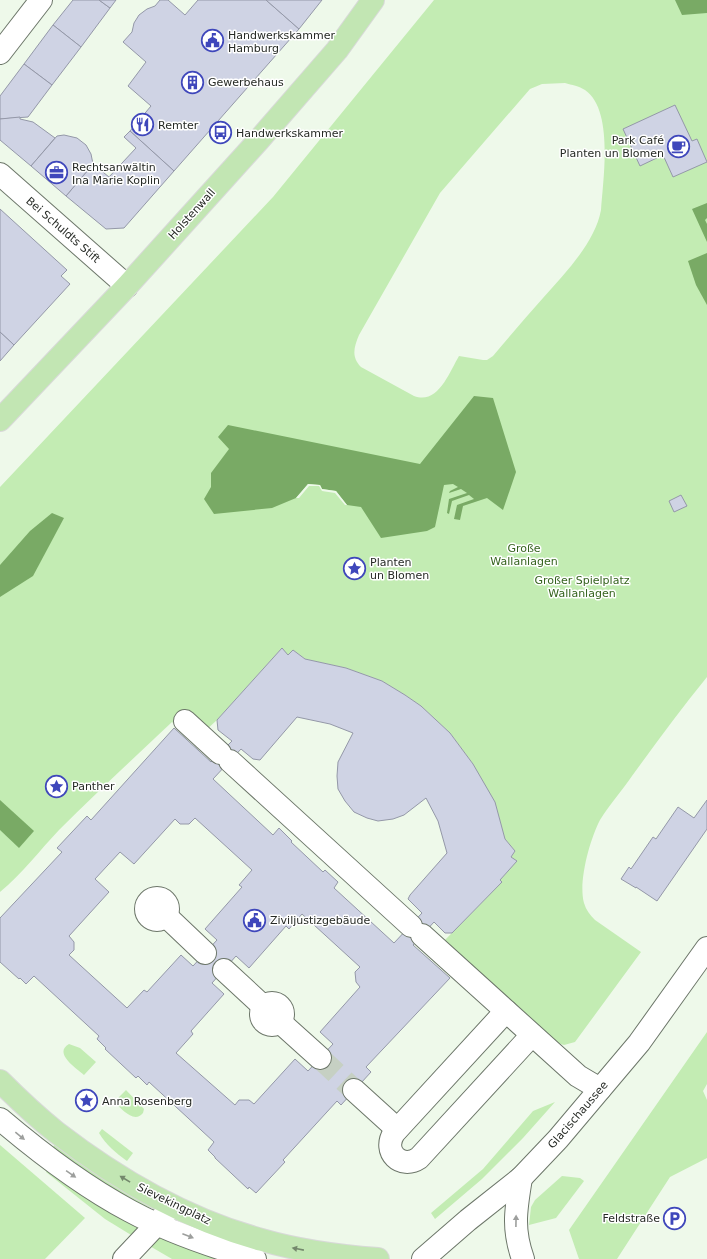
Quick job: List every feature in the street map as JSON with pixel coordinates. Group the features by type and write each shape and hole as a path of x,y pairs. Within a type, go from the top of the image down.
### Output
{"main road":[{"name":"Holstenwall","path":"0,420 127,286 258,141 337,50 373,0"},
{"name":"Sievekingplatz","path":"0,1081 56,1132 92,1158 133,1184 171,1205 230,1248 293,1248 325,1254 378,1259"}],"street":[{"path":"0,52 41,0"},
{"name":"Bei Schuldts Stift","path":"0,174 127,286"},
{"path":"185,721 578,1076 600,1089"},
{"path":"165,916 205,952"},
{"name":"Glacischaussee","path":"423,1259 522,1178 558,1139 639,1043 707,948"},
{"path":"224,970 264,1007 262,1010 262,1017 265,1023 275,1025 280,1022 320,1058"},
{"path":"506,1011 397,1129 390,1142 391,1150 394,1155 404,1162 414,1161 422,1156 532,1035"},
{"path":"354,1090 397,1129"},
{"path":"0,1120 40,1152 85,1184 130,1211 157,1224 230,1248 255,1259"},
{"path":"522,1178 516,1212 516,1227 517,1242 523,1259"},
{"path":"124,1259 157,1224 171,1205"}],"green space":[{"name":"Planten un Blomen","path":"434,0 707,0 707,677 607,809 592,838 584,873 583,894 585,906 595,920 641,952 575,1042 564,1045 549,1040 443,942 502,882 500,880 516,861 511,857 515,851 505,839 473,764 450,733 421,706 405,695 382,681 346,668 305,659 293,650 288,655 281,649 217,720 193,742 172,722 73,816 23,870 0,892 0,487 273,197","holes":["565,83 585,90 594,100 600,113 603,129 605,146 601,210 598,222 586,246 493,356 487,360 459,356 442,386 430,396 422,398 414,396 361,367 354,352 359,335 440,193 530,89 542,84"]},
{"path":"707,1032 707,1084 703,1091 707,1100 707,1158 670,1177 617,1259 579,1259 569,1230"},
{"path":"69,1044 80,1048 96,1062 84,1075 68,1060 63,1052"},
{"path":"126,1090 144,1109 143,1113 139,1116 136,1117 128,1114 114,1102"},
{"path":"555,1102 523,1138 482,1179 435,1219 431,1213 483,1169 533,1111"},
{"path":"102,1129 133,1153 127,1161 115,1152 105,1141 99,1133"},
{"path":"55,1144 150,1206 151,1211 149,1212 51,1150"},
{"path":"0,1145 85,1218 45,1259 0,1259"},
{"path":"48,1169 142,1227 136,1238 105,1219 46,1172"},
{"path":"562,1176 580,1178 584,1181 556,1218 529,1225 531,1207 535,1200"},
{"path":"158,1234 216,1257 215,1259 172,1259 148,1245"}],"shaded area":[{"path":"675,0 707,0 707,13 682,15"},
{"path":"707,203 707,218 705,220 707,224 707,242 692,209"},
{"path":"707,253 707,305 696,285 688,261"},
{"path":"474,396 493,398 516,472 503,510 487,498 463,506 460,520 454,519 457,505 474,499 469,495 452,501 449,514 447,513 449,499 467,493 461,489 449,493 458,487 453,484 444,485 435,527 427,531 381,538 361,507 347,505 336,491 322,489 320,485 308,484 296,498 272,508 214,514 204,499 211,487 211,473 229,449 218,437 228,425 420,464"},
{"path":"52,513 64,518 33,576 0,597 0,565 30,531"},
{"path":"0,800 34,831 19,848 0,830"}],"pier":[{"path":"308,484 320,485 322,489 336,491 347,505 345,505 335,493 322,491 319,486 309,486 299,498 296,498"}],"building":[{"path":"73,0 99,0 110,8 81,47 53,25"},
{"path":"99,0 116,0 110,8"},
{"name":"Gewerbehaus","path":"160,0 168,0 185,15 198,0 266,0 299,29 174,171 130,131 151,106 128,86 146,62 123,42 132,32 134,23 139,15 147,9 155,6"},
{"path":"266,0 322,0 299,29"},
{"path":"53,25 81,47 52,85 24,64"},
{"path":"24,64 52,85 28,117 0,119 0,96"},
{"path":"675,105 692,141 697,139 707,162 673,177 663,155 640,166 623,129"},
{"path":"20,117 20,119 33,122 55,138 31,166 0,140 0,119"},
{"path":"130,131 174,171 124,228 106,229 66,196 93,164 109,177 136,148 124,137"},
{"path":"64,135 77,138 86,145 91,154 93,164 66,196 31,166 57,136"},
{"path":"0,209 67,270 61,276 70,284 14,345 0,332"},
{"path":"0,332 14,345 0,361"},
{"path":"681,495 687,506 674,512 669,501"},
{"name":"Ziviljustizgebäude","path":"282,648 288,655 293,650 305,659 346,668 382,681 421,706 450,733 473,764 495,802 505,839 515,851 511,857 517,861 500,880 502,882 452,933 445,933 434,922 413,945 450,978 366,1067 371,1072 341,1105 337,1101 283,1160 285,1162 256,1193 249,1187 248,1189 208,1150 214,1142 149,1082 147,1085 138,1076 136,1078 105,1049 106,1048 97,1039 99,1036 34,976 26,984 0,962 0,918 62,852 57,848 87,816 91,820 174,728 211,762 232,741 218,730 217,720","holes":["297,717 330,724 353,733 338,762 337,776 338,789 354,812 378,821 393,819 404,815 426,798 438,821 447,853 410,895 408,899 422,913 394,943 334,888 338,882 325,870 323,872 291,842 292,841 279,828 273,835 213,779 241,749 253,759 260,760","195,818 252,870 239,885 242,887 205,929 217,940 193,966 181,955 147,992 144,990 127,1008 69,955 74,950 74,942 69,936 109,892 95,879 120,852 134,864 175,819 180,824 189,824","302,914 360,967 355,972 356,982 360,987 320,1032 333,1044 308,1071 295,1059 254,1104 249,1100 239,1100 235,1105 176,1053 193,1034 191,1031 224,994 212,983 236,956 249,968 286,926 289,929"]},
{"path":"707,800 707,829 657,901 621,879 629,867 631,869 653,837 656,839 678,807 694,818"}],"tunnel":[{"path":"320,1058 354,1090"}],"place":[{"name":"Handwerkskammer Hamburg","path":"212,41"},
{"name":"Gewerbehaus","path":"192,82"},
{"name":"Remter","path":"142,125"},
{"name":"Handwerkskammer","path":"221,133"},
{"name":"Park Café Planten un Blomen","path":"679,146"},
{"name":"Rechtsanwältin Ina Marie Koplin","path":"57,173"},
{"name":"Planten un Blomen","path":"354,568"},
{"name":"Panther","path":"56,786"},
{"name":"Ziviljustizgebäude","path":"255,920"},
{"name":"Anna Rosenberg","path":"87,1101"},
{"name":"Feldstraße","path":"675,1218"}],"park label":[{"name":"Große Wallanlagen","path":"524,554"},
{"name":"Großer Spielplatz Wallanlagen","path":"582,586"}]}
